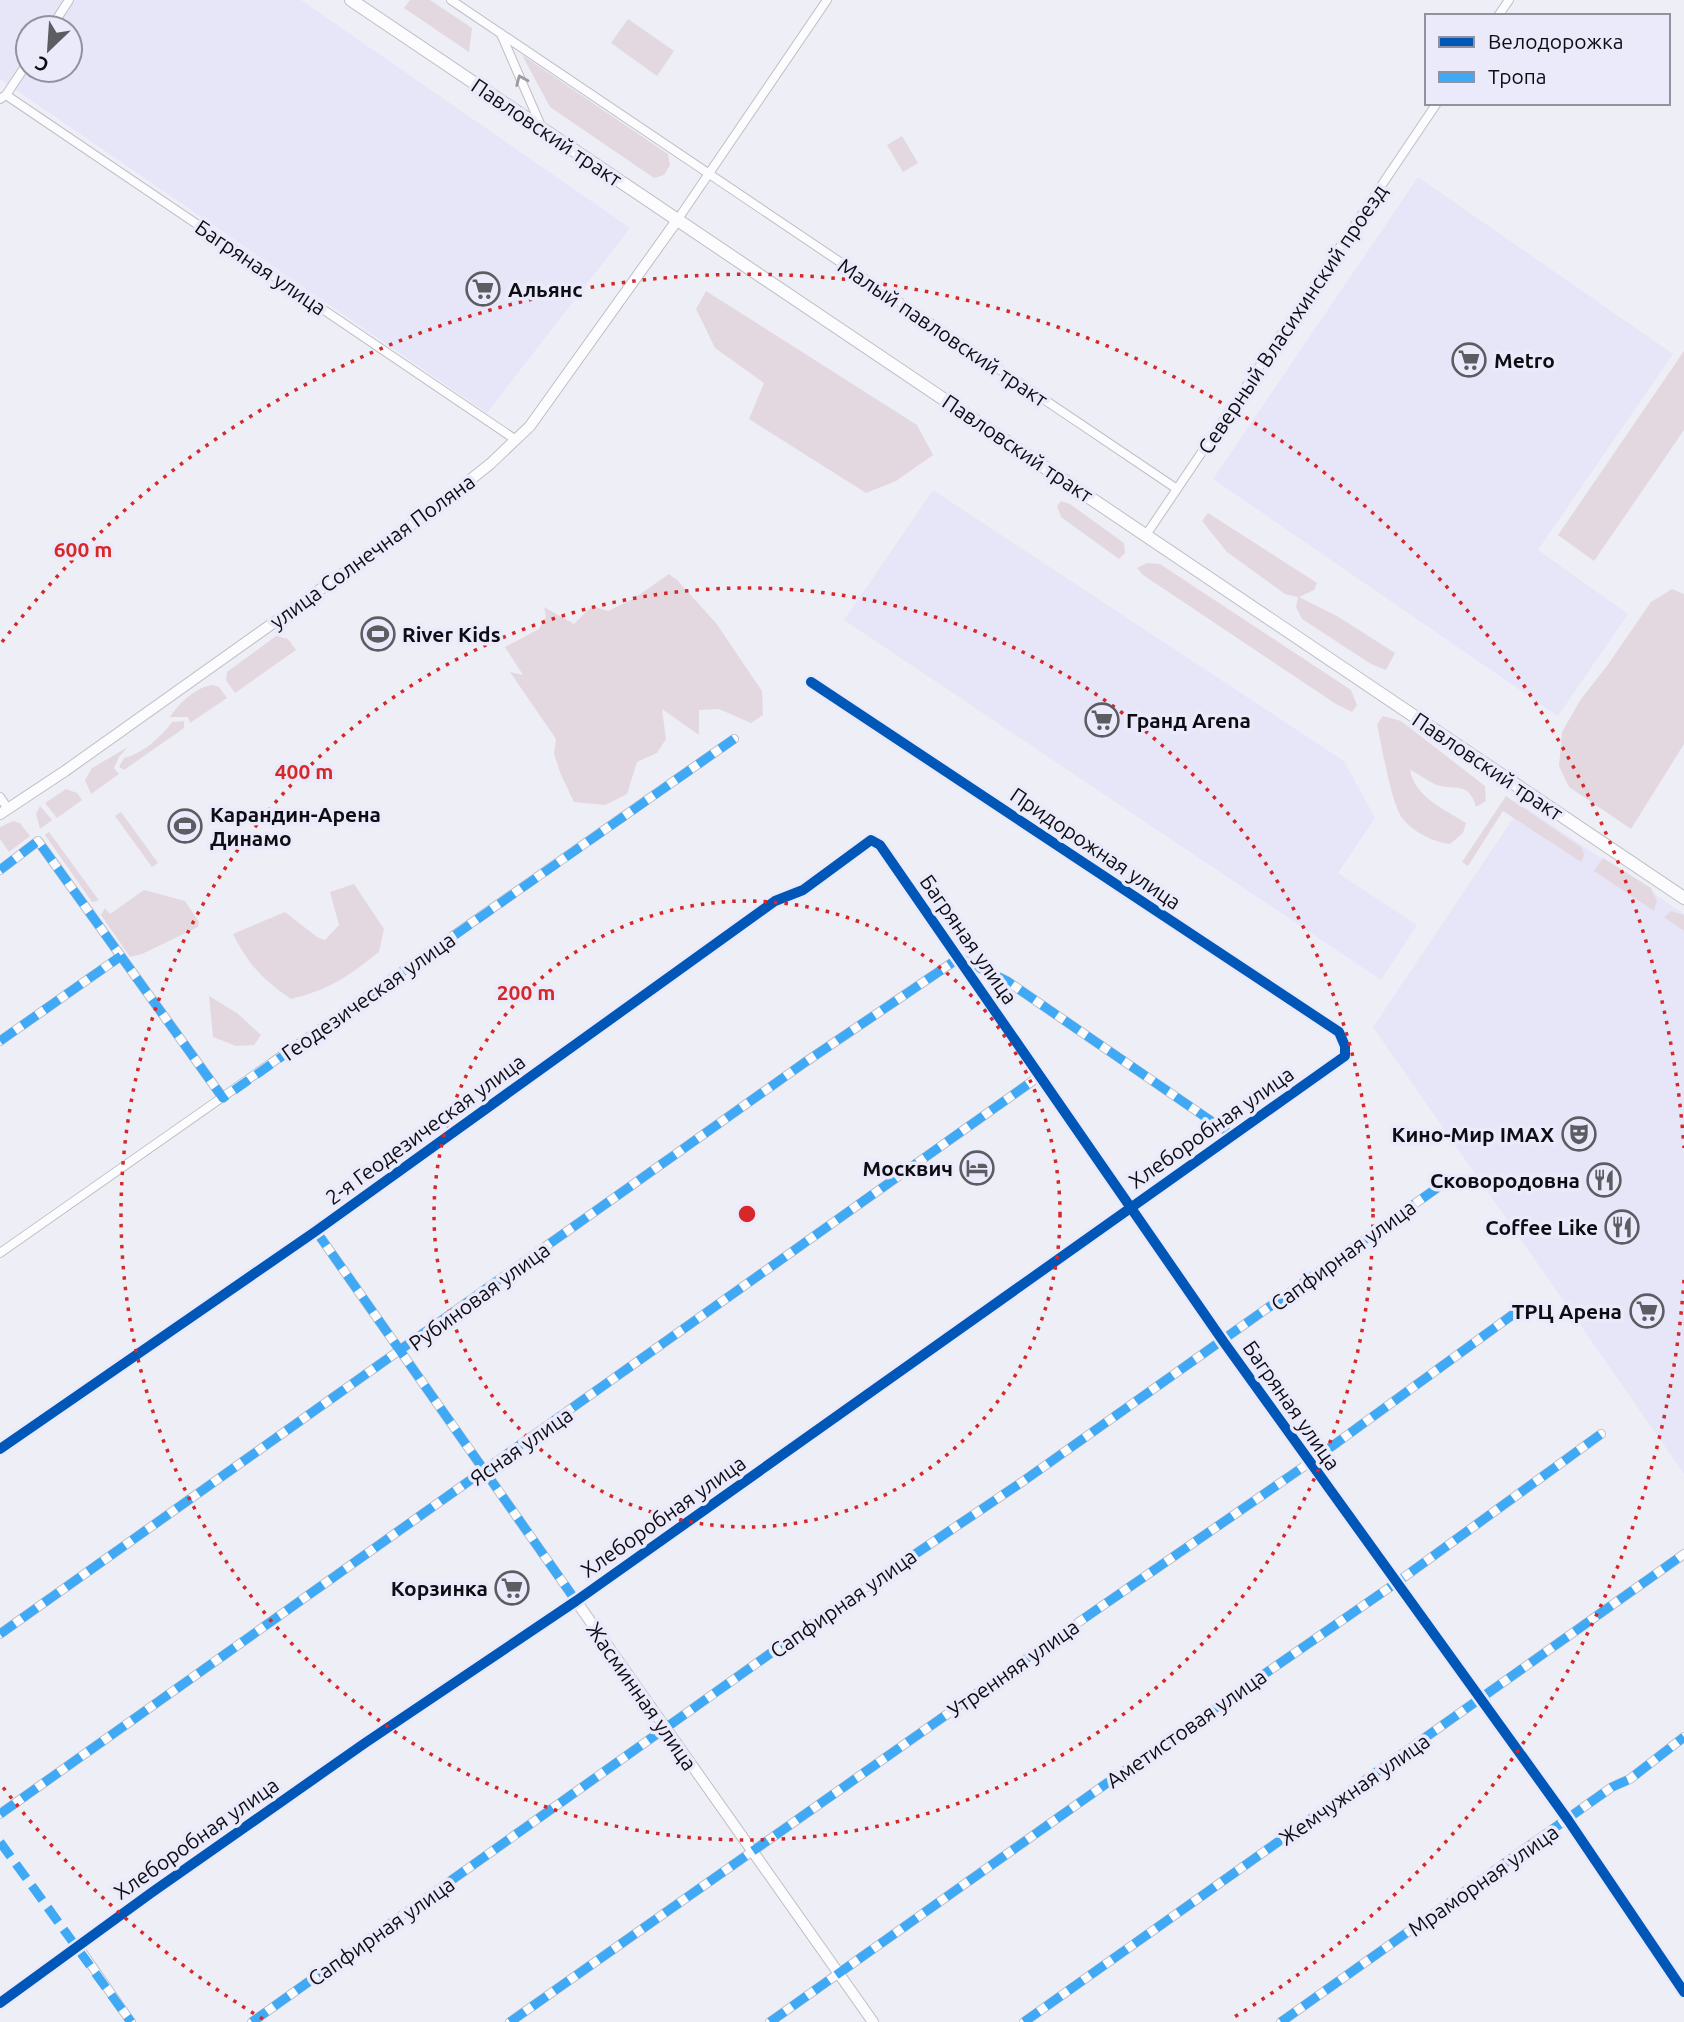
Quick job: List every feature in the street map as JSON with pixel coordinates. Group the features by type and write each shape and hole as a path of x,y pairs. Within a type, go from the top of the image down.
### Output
{"main road":[{"name":"Павловский тракт","path":"351,0 1684,898"}],"street":[{"path":"451,0 709,175"},
{"path":"678,219 827,0"},
{"path":"501,34 541,126"},
{"path":"3,97 14,82"},
{"name":"Багряная улица","path":"3,97 516,440"},
{"name":"Северный Власихинский проезд","path":"1146,534 1436,105"},
{"name":"Малый павловский тракт","path":"709,175 1177,489"},
{"name":"улица Солнечная Поляна","path":"4,812 439,505 516,440 555,393 678,219"},
{"name":"Придорожная улица","path":"811,682 1339,1032 1345,1046 1345,1056"},
{"name":"Геодезическая улица","path":"0,1253 734,738"},
{"path":"0,797 4,812"},
{"name":"Багряная улица","path":"871,840 880,845 1223,1341 1568,1820 1684,1992"},
{"name":"2-я Геодезическая улица","path":"0,1449 316,1231 775,901 803,890 871,840"},
{"path":"0,870 38,841 223,1098"},
{"path":"0,1041 121,956"},
{"path":"959,958 1007,981 1233,1136"},
{"name":"Рубиновая улица","path":"0,1634 804,1063 959,958"},
{"name":"Хлеборобная улица","path":"0,2003 365,1743 576,1601 1345,1056"},
{"name":"Ясная улица","path":"0,1814 1041,1075"},
{"name":"Сапфирная улица","path":"252,2022 816,1621 1022,1482 1437,1188"},
{"name":"Жасминная улица","path":"316,1231 873,2022"},
{"name":"Утренняя улица","path":"510,2022 1309,1462 1516,1313"},
{"name":"Аметистовая улица","path":"770,2022 1117,1776 1396,1583 1601,1434"},
{"name":"Жемчужная улица","path":"1024,2022 1684,1554"},
{"name":"Мраморная улица","path":"1281,2022 1612,1787 1630,1779 1684,1737"},
{"path":"78,1946 131,2022"}],"shaded area":[{"path":"0,0 301,0 630,228 487,413 0,79"},
{"path":"410,0 430,0 472,28 469,52 404,8"},
{"path":"628,19 674,51 657,76 611,43"},
{"path":"522,55 668,154 670,165 664,175 654,178 550,107"},
{"path":"902,136 918,163 903,172 887,145"},
{"path":"1418,177 1673,354 1538,550 1628,614 1558,716 1213,479"},
{"path":"706,291 917,425 933,455 896,481 866,493 749,419 764,383 715,348 696,309"},
{"path":"1684,351 1684,430 1594,561 1558,535"},
{"path":"933,490 1344,761 1375,818 1338,873 1417,925 1381,980 844,620"},
{"path":"1061,501 1070,504 1124,543 1125,553 1119,559 1061,517 1057,506"},
{"path":"1208,513 1317,583 1314,590 1299,597 1337,616 1395,653 1386,670 1371,664 1302,619 1296,607 1298,597 1285,594 1227,552 1202,521"},
{"path":"1147,563 1160,564 1351,690 1357,705 1352,712 1336,704 1143,575 1137,568"},
{"path":"669,574 716,623 762,691 763,715 751,723 719,709 699,710 699,735 662,709 666,739 657,753 637,762 627,794 605,805 574,802 554,754 556,739 510,672 523,675 505,647 539,629 546,617 544,607 574,624 592,606 608,611 633,599"},
{"path":"1672,589 1684,594 1684,744 1631,829 1569,787 1559,766 1562,732 1581,699 1651,602"},
{"path":"276,636 288,639 296,650 235,693 226,680 227,672"},
{"path":"213,685 219,687 227,698 190,723 188,717 170,717 188,696"},
{"path":"1383,716 1401,721 1485,786 1486,801 1476,807 1467,791 1437,785 1410,770 1424,795 1466,823 1463,833 1450,844 1418,833 1399,812 1387,774 1377,724"},
{"path":"184,721 184,728 124,770 119,767 124,758 151,744 172,722"},
{"path":"128,747 114,768 119,774 91,794 85,780 92,768"},
{"path":"66,789 77,793 82,800 57,818 45,803"},
{"path":"1506,796 1582,848 1584,855 1581,862 1503,811 1468,866 1462,862"},
{"path":"1522,805 1684,914 1684,1474 1373,1027"},
{"path":"40,806 52,820 40,829 36,814"},
{"path":"121,812 158,863 152,867 115,816"},
{"path":"13,821 20,823 30,836 9,852 0,839 0,827"},
{"path":"49,832 98,901 92,902 45,835"},
{"path":"1603,858 1651,888 1657,901 1654,911 1594,871"},
{"path":"354,884 384,929 379,952 338,981 291,999 257,971 233,934 285,912 317,937 325,940 339,925 330,892"},
{"path":"144,890 185,901 199,922 198,927 130,957 101,915 105,908 110,914"},
{"path":"1671,911 1684,915 1684,931 1664,917"},
{"path":"209,996 237,1013 261,1035 254,1045 236,1046 213,1037"}],"marked path":[{"path":"0,870 38,841 223,1098 734,739"},
{"path":"0,1041 121,956"},
{"path":"0,1634 804,1063 959,958 1007,981 1233,1136"},
{"path":"0,1814 1041,1075"},
{"path":"252,2022 816,1621 1022,1482 1437,1188"},
{"path":"316,1231 576,1601"},
{"path":"510,2022 1309,1463 1515,1313"},
{"path":"770,2022 1117,1776 1396,1583 1601,1434"},
{"path":"1024,2022 1684,1554"},
{"path":"1281,2022 1612,1787 1630,1779 1684,1737"},
{"path":"0,1842 131,2022"}],"cycle path":[{"path":"0,2003 151,1893 365,1743 576,1601 1345,1056 1345,1046 1339,1032 811,682"},
{"path":"0,1449 316,1231 775,901 803,890 871,840 880,845 1223,1341 1568,1820 1684,1992"}],"place":[{"name":"Альянс","path":"483,289"},
{"name":"Metro","path":"1469,360"},
{"name":"River Kids","path":"378,634"},
{"name":"Гранд Arena","path":"1102,720"},
{"name":"Карандин-Арена Динамо","path":"185,826"},
{"name":"Кино-Мир IMAX","path":"1579,1134"},
{"name":"Москвич","path":"977,1168"},
{"name":"Сковородовна","path":"1604,1180"},
{"name":"Coffee Like","path":"1622,1227"},
{"name":"ТРЦ Арена","path":"1647,1311"},
{"name":"Корзинка","path":"512,1588"}]}
